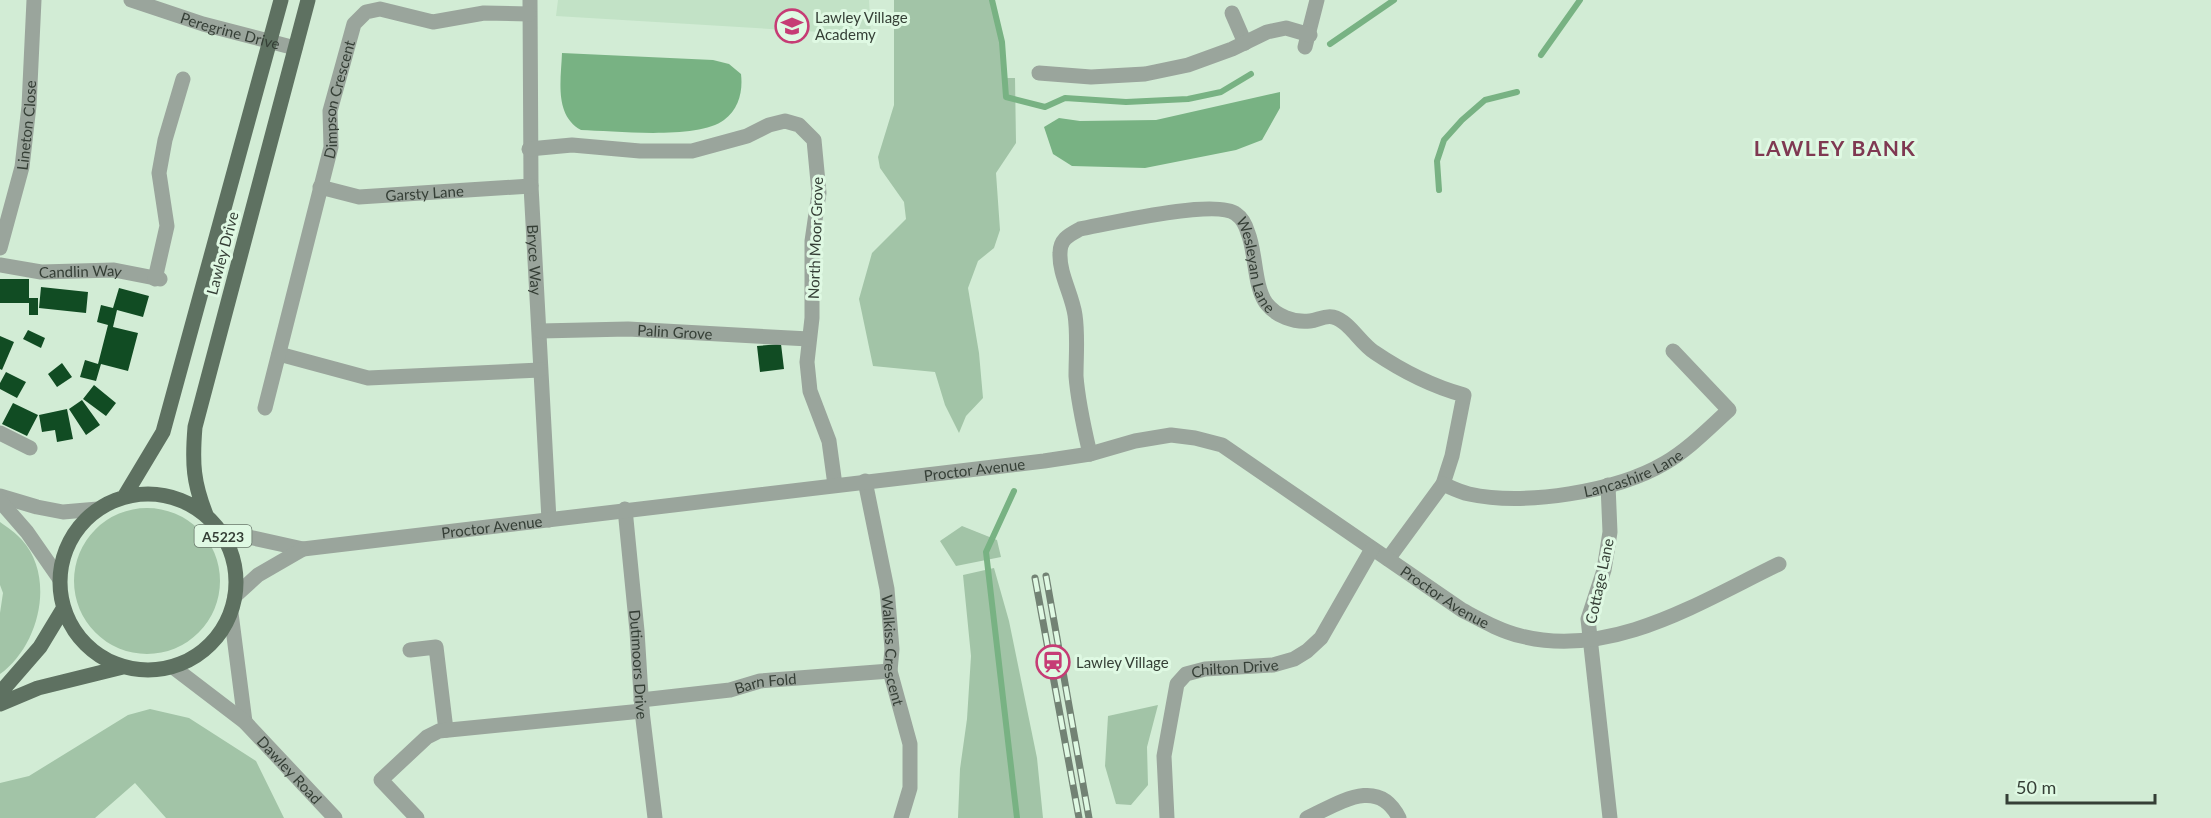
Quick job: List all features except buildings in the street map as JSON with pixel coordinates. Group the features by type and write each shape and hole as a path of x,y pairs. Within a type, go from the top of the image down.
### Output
{"main road":[{"name":"Lawley Drive","path":"124,497 163,432 281,0"},
{"name":"Lawley Drive","path":"207,517 198,494 193,463 195,427 308,0"},
{"name":"A5223","path":"154,494 182,501 207,517 221,531 229,547 236,571 235,596 231,613 217,637 198,655 173,667 148,671 123,667 103,658 86,645 72,628 63,609 59,578 63,558 71,539 83,522 98,509 124,497 154,494"},
{"path":"0,693 40,647 63,609"},
{"name":"A5223","path":"0,704 38,688 123,667"}],"street":[{"name":"Lineton Close","path":"0,248 2,228 22,167 29,106 34,0"},
{"name":"Peregrine Drive","path":"131,0 271,43 295,48"},
{"path":"1039,73 1090,77 1144,74 1188,65 1267,32 1286,28 1307,41 1317,0"},
{"name":"Bryce Way","path":"529,7 529,149 549,520"},
{"name":"Dimpson Crescent","path":"265,408 331,147 330,111 354,24 362,14 380,9 433,22 529,7"},
{"path":"1232,13 1245,43"},
{"name":"Candlin Way","path":"0,265 41,272 114,270 158,279 167,226 159,173 165,140 183,79"},
{"name":"North Moor Grove","path":"529,149 572,145 640,151 692,151 747,136 769,124 785,121 799,125 814,140 819,193 812,241 812,318 807,362 810,391 829,441 835,485"},
{"name":"Garsty Lane","path":"320,187 359,197 531,186"},
{"name":"Wesleyan Lane","path":"1090,454 1078,399 1076,319 1061,268 1062,243 1066,237 1080,230 1199,208 1215,208 1235,213 1249,234 1265,302 1275,311 1294,321 1312,321 1332,317 1342,321 1372,351 1419,379 1464,395 1459,426 1443,484 1388,560"},
{"name":"Palin Grove","path":"540,331 628,329 809,339"},
{"name":"Lancashire Lane","path":"1443,484 1466,494 1491,498 1540,498 1608,485 1667,462 1729,410 1673,351"},
{"path":"279,354 368,378 540,370"},
{"path":"0,434 30,448"},
{"name":"Proctor Avenue","path":"221,531 303,549 1090,454 1135,441 1171,435 1222,445 1462,610 1491,626 1521,636 1552,640 1589,640 1613,636 1658,621 1779,564"},
{"name":"Walkiss Crescent","path":"865,481 887,589 892,649 890,671 910,744 910,788 901,818"},
{"name":"Cottage Lane","path":"1589,640 1588,619 1604,570 1610,532 1608,485"},
{"path":"0,496 63,512 98,509"},
{"path":"0,501 27,532 59,578"},
{"name":"Dutimoors Drive","path":"625,509 642,706 655,818"},
{"name":"Proctor Avenue","path":"235,596 258,575 303,549"},
{"name":"Chilton Drive","path":"1167,818 1164,756 1176,684 1186,674 1205,669 1273,665 1294,659 1307,651 1321,638 1372,549"},
{"path":"231,613 245,722"},
{"path":"1589,640 1610,818"},
{"path":"410,650 436,647 446,730"},
{"name":"Dawley Road","path":"173,667 245,722 335,818"},
{"name":"Barn Fold","path":"642,706 730,690 760,681 890,671"},
{"path":"417,818 381,780 427,737 446,730 642,706"},
{"path":"1307,818 1362,794 1375,795 1388,801 1399,818"}],"shaded area":[{"name":"Lawley Village Academy","path":"558,0 869,0 871,35 556,16"},
{"path":"894,0 992,0 1002,42 1007,78 1015,78 1016,143 996,173 1000,230 994,248 978,261 968,288 979,353 983,398 966,416 959,433 945,405 935,372 873,366 859,299 872,253 906,219 904,202 880,168 878,157 894,105"},
{"path":"562,53 713,60 729,64 741,74 740,93 729,116 712,126 695,130 634,133 581,130 566,115 563,106 560,85"},
{"path":"1280,92 1280,108 1262,140 1236,150 1145,168 1072,166 1053,154 1044,127 1059,118 1080,121 1156,120"},
{"path":"147,508 175,513 199,529 215,553 220,581 215,609 199,633 175,649 147,654 119,649 95,633 79,609 74,581 79,553 95,529 119,513"},
{"path":"0,522 20,537 32,556 38,573 40,592 38,611 25,647 14,662 0,674 0,613 3,593 0,585"},
{"path":"962,526 997,540 1001,557 956,566 940,541"},
{"path":"994,568 1009,621 1037,758 1043,818 958,818 960,769 967,719 971,656 963,575"},
{"path":"1158,705 1147,747 1148,785 1131,805 1116,804 1105,766 1108,716"},
{"path":"150,709 189,718 256,761 284,818 166,818 135,783 95,818 0,818 0,783 29,776 128,715"}],"waterway":[{"path":"992,0 1002,42 1006,97 1045,107 1065,98 1126,102 1188,99 1221,92 1251,74"},
{"path":"1330,44 1394,0"},
{"path":"1541,55 1580,0"},
{"path":"1439,190 1437,161 1444,140 1485,100 1517,92"},
{"path":"1014,491 986,552 1017,818"}],"railway":[{"path":"1046,576 1089,818"},
{"path":"1035,578 1079,818"}],"place":[{"name":"Lawley Village Academy","path":"792,26"},
{"name":"Lawley Village","path":"1053,662"}],"district":[{"name":"LAWLEY BANK","path":"1835,147"}]}
